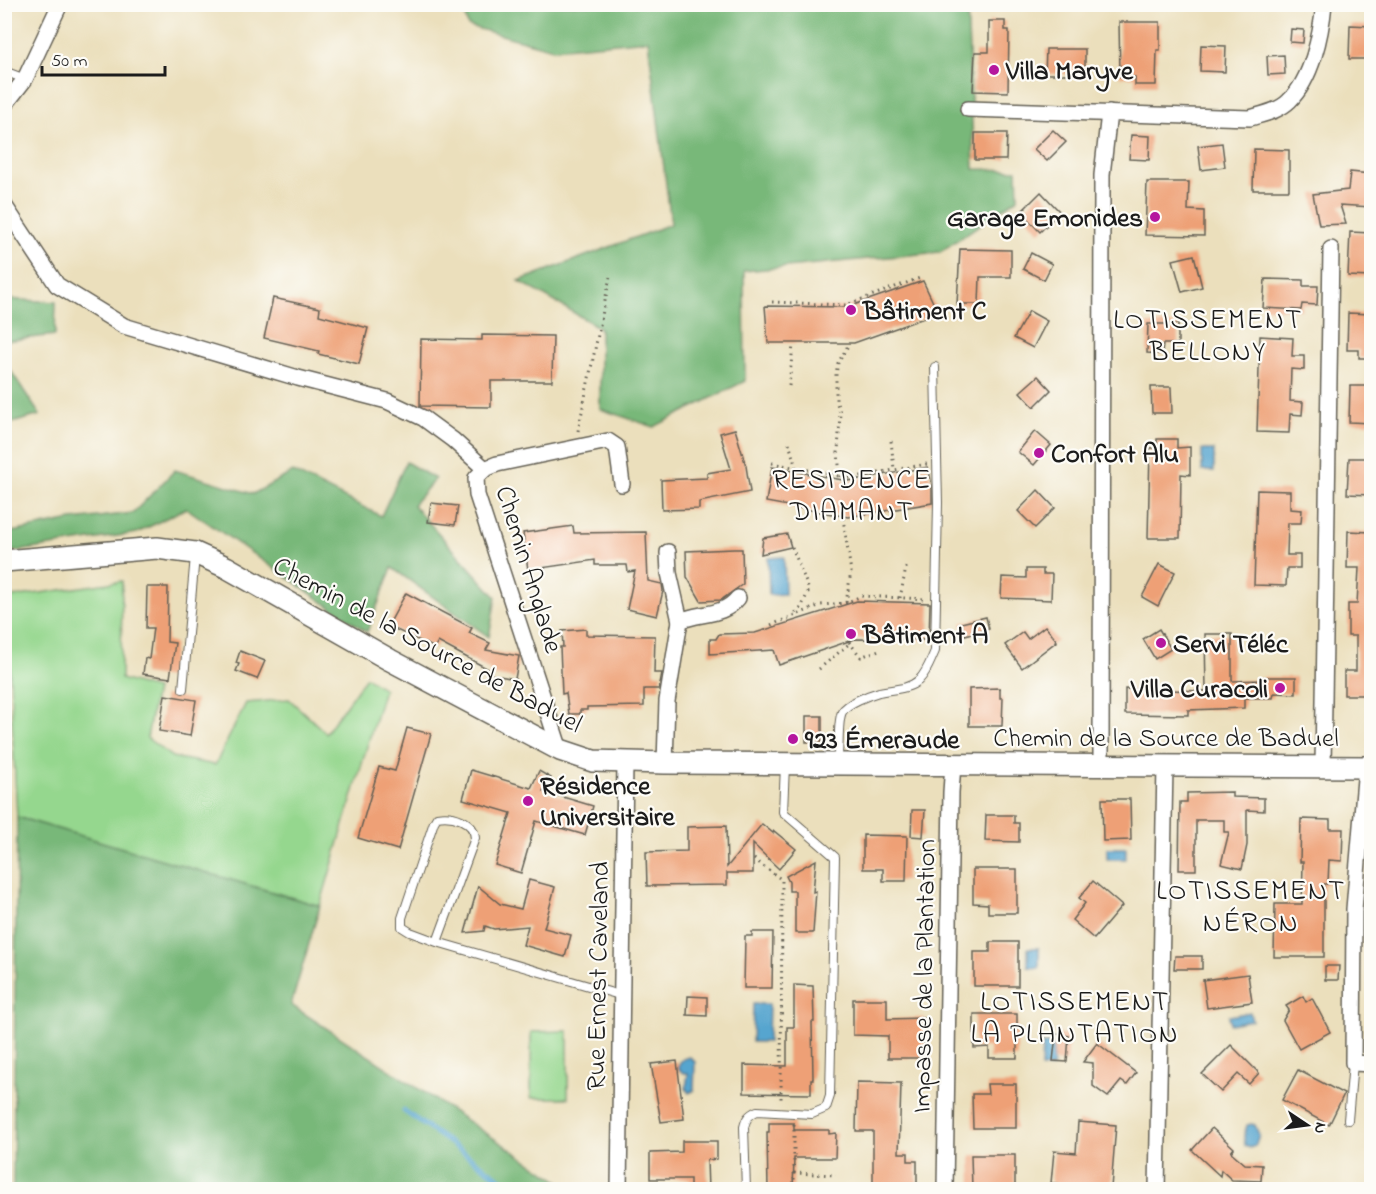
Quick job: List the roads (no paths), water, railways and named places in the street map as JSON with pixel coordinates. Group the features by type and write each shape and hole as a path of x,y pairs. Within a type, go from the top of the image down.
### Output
{"street":[{"path":"4,106 25,79 60,4"},
{"path":"968,109 1250,118 1271,112 1288,101 1302,82 1322,29 1324,4"},
{"path":"1101,765 1102,175 1108,113"},
{"path":"4,205 57,285 124,326 298,378 387,401 423,418 453,440 485,469"},
{"path":"1323,766 1331,249"},
{"name":"Chemin Anglade","path":"560,750 477,495 476,478 485,469 497,464 606,441 613,442 618,451 622,484"},
{"name":"Chemin de la Source de Baduel","path":"4,561 157,548 195,553 225,567 390,660 560,750 593,761 1369,767"},
{"path":"666,763 667,701 680,621 669,573 668,552"},
{"path":"680,621 725,610 738,598"},
{"name":"Rue Ernest Caveland","path":"619,1190 625,763"},
{"name":"Impasse de la Plantation","path":"945,1190 953,764"},
{"path":"1157,1190 1165,765"},
{"path":"1369,767 1354,909 1353,1063 1371,1064"}],"lane":[{"path":"4,71 25,79"},
{"path":"837,764 840,738 838,727 842,711 851,704 878,692 902,689 917,682 927,669 934,651 938,503 935,367"},
{"path":"183,689 195,553"},
{"path":"746,1190 745,1120 750,1114 781,1112 812,1114 826,1108 830,1096 835,857 783,812 785,763"},
{"path":"437,942 475,838 475,830 469,823 443,816 437,817 434,822 402,918 402,927 437,942 623,997"},
{"path":"1348,1120 1353,1063"}],"water":[{"path":"1202,450 1214,450 1214,471 1202,471"},
{"path":"784,557 785,594 769,595 768,558"},
{"path":"1107,848 1126,848 1126,859 1107,859"},
{"path":"1028,948 1039,948 1039,968 1028,967"},
{"path":"753,1004 769,1004 768,1042 752,1042"},
{"path":"1250,1012 1252,1020 1230,1024 1229,1016"},
{"path":"1042,1044 1053,1044 1053,1068 1041,1068"},
{"path":"690,1057 695,1062 694,1090 689,1093 686,1089 688,1073 683,1073 678,1068 682,1060"},
{"path":"1247,1125 1255,1125 1259,1135 1255,1146 1250,1148 1245,1146 1244,1136"}],"waterway":[{"path":"404,1111 517,1190"}],"place":[{"name":"Villa Maryve","path":"994,70"},
{"name":"Garage Emonides","path":"1155,217"},
{"name":"Bâtiment C","path":"851,310"},
{"name":"Confort Alu","path":"1039,453"},
{"name":"Bâtiment A","path":"851,634"},
{"name":"Servi Téléc","path":"1161,643"},
{"name":"Villa Curacoli","path":"1280,688"},
{"name":"923 Émeraude","path":"793,739"},
{"name":"Résidence Universitaire","path":"528,801"}],"district":[{"name":"LOTISSEMENT BELLONY","path":"1208,334"},
{"name":"RESIDENCE DIAMANT","path":"852,494"},
{"name":"LOTISSEMENT NÉRON","path":"1251,905"},
{"name":"LOTISSEMENT LA PLANTATION","path":"1075,1016"}]}
